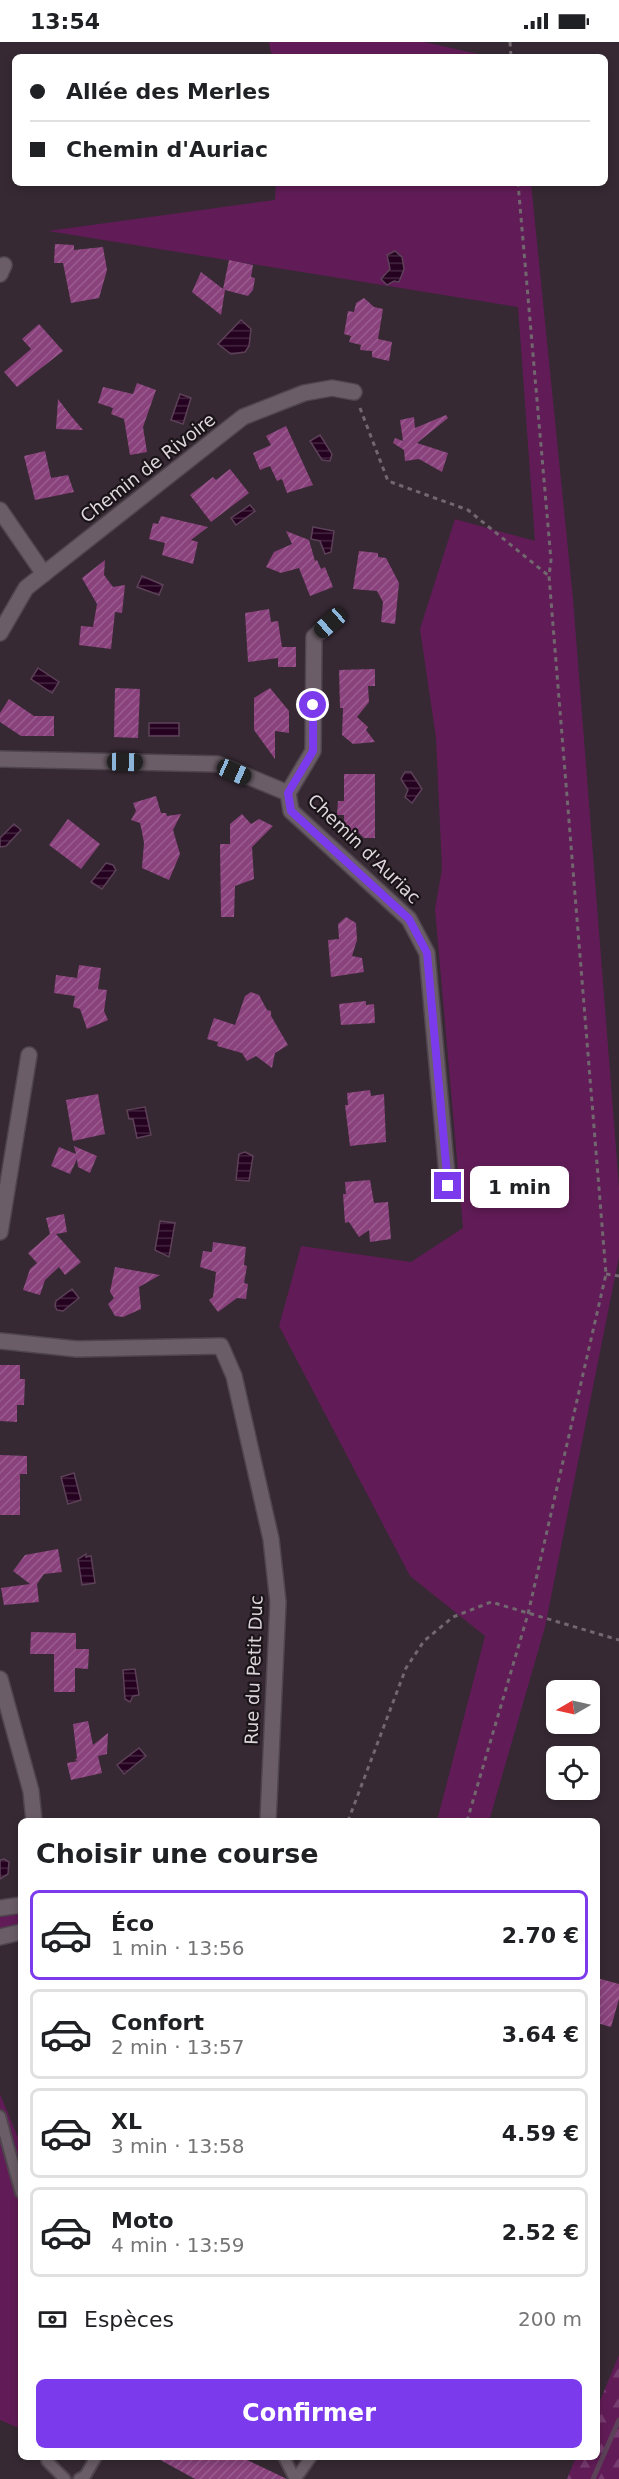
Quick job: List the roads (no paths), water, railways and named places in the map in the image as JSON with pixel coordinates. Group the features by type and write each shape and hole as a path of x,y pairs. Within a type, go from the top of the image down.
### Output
{"street":[{"name":"Chemin de Rivoire","path":"0,633 26,588 243,417 304,393 332,388 354,392"},
{"path":"0,510 44,574"},
{"path":"288,793 313,751 314,637 330,623"},
{"name":"Chemin d'Auriac","path":"0,759 218,764 288,793 291,811 409,919 427,953 448,1186"},
{"path":"0,1232 29,1054"},
{"name":"Rue du Petit Duc","path":"0,1341 77,1349 221,1347 234,1377 271,1539 278,1602 268,1818"},
{"path":"0,1680 31,1791 34,1818"},
{"path":"0,1908 18,1905"},
{"path":"0,1937 18,1933"}],"lane":[{"path":"0,2116 18,2182"},
{"path":"47,2460 49,2479"},
{"path":"48,2460 65,2479"},
{"path":"79,2479 85,2476 94,2460"},
{"path":"286,2460 296,2478 309,2460"}],"waterway":[{"path":"593,2479 619,2420"}]}
